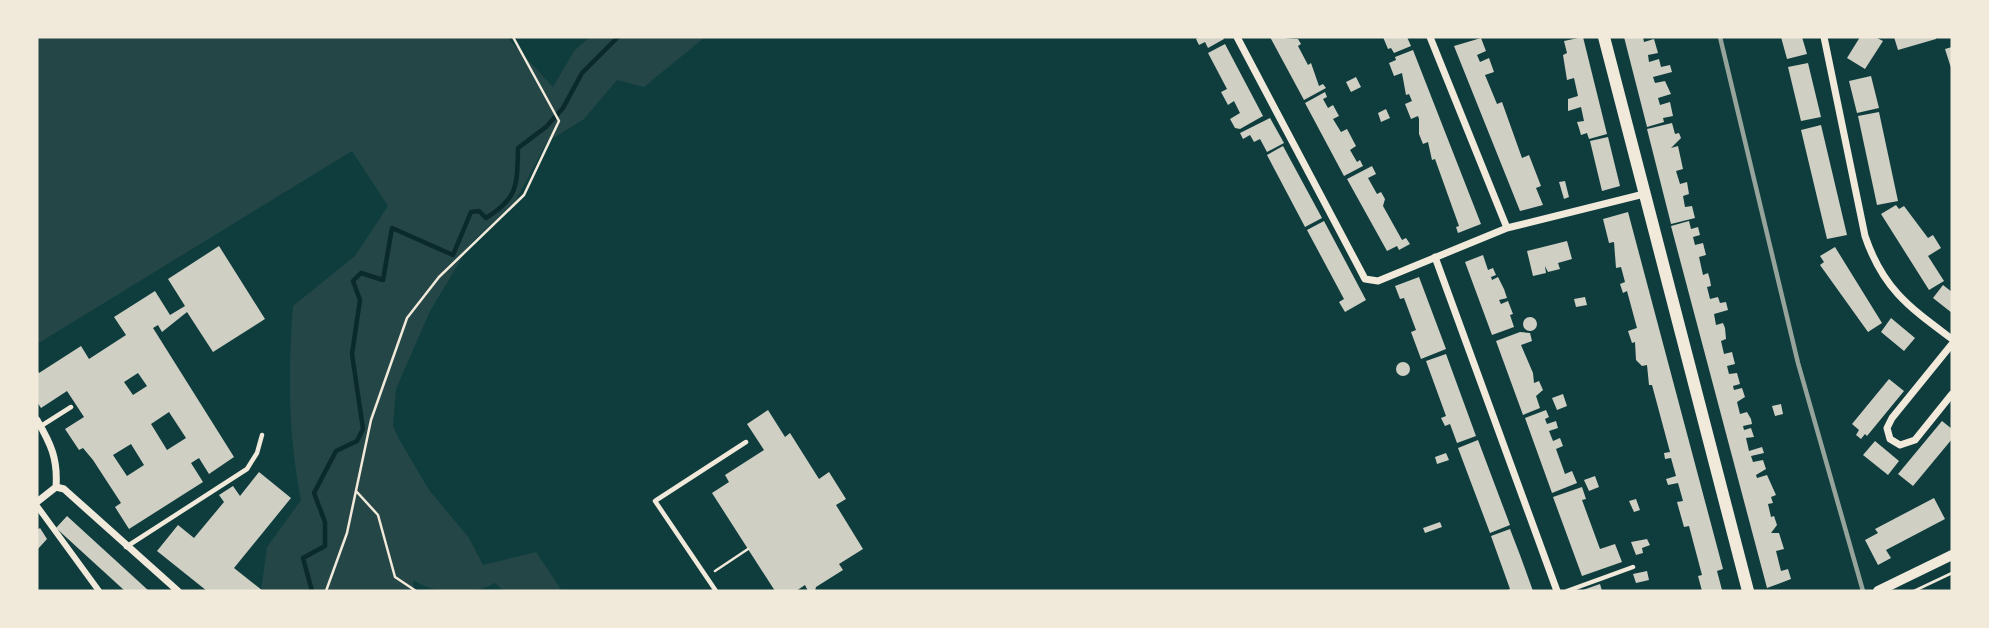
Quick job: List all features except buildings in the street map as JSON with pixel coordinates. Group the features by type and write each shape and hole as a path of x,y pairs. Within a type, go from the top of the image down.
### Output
{"main road":[{"path":"1604,37 1748,591"}],"street":[{"path":"1237,37 1365,279 1378,281 1507,228 1644,194"},
{"path":"1430,37 1507,228"},
{"path":"1824,37 1865,236 1873,261 1883,279 1902,301 1952,341 1892,418 1887,428 1890,439 1900,445 1911,443 1952,394"},
{"path":"1435,257 1557,591"},
{"path":"39,423 54,449 54,490"},
{"path":"99,591 37,504 54,490 64,489 125,548 178,591"},
{"path":"1878,591 1952,555"}],"lane":[{"path":"39,423 71,407"},
{"path":"125,548 247,468 257,453 262,435"},
{"path":"716,591 655,501 746,442"},
{"path":"1567,591 1633,567"}],"path":[{"path":"326,591 347,533 371,420 407,318 439,277 524,195 559,121 513,37"},
{"path":"356,491 377,515 395,577 416,591"},
{"path":"706,577 748,549"},
{"path":"1914,591 1952,573"}],"shaded area":[{"path":"37,37 507,37 553,87 574,51 590,37 705,37 644,87 617,80 584,119 547,142 515,202 471,243 430,311 396,389 393,426 399,439 429,490 469,538 483,565 536,552 562,591 504,591 495,583 475,591 453,592 432,589 413,580 414,591 261,591 267,547 301,500 290,403 293,306 355,256 388,206 352,151 37,344"}],"waterway":[{"path":"312,591 303,558 325,546 325,522 314,493 336,451 357,441 363,429 352,354 360,300 353,281 361,273 383,280 392,228 453,255 471,212 479,211 486,218 510,197 516,181 518,148 546,127 563,108 582,73 618,37"}],"railway":[{"path":"1720,37 1798,363 1863,591"}]}
